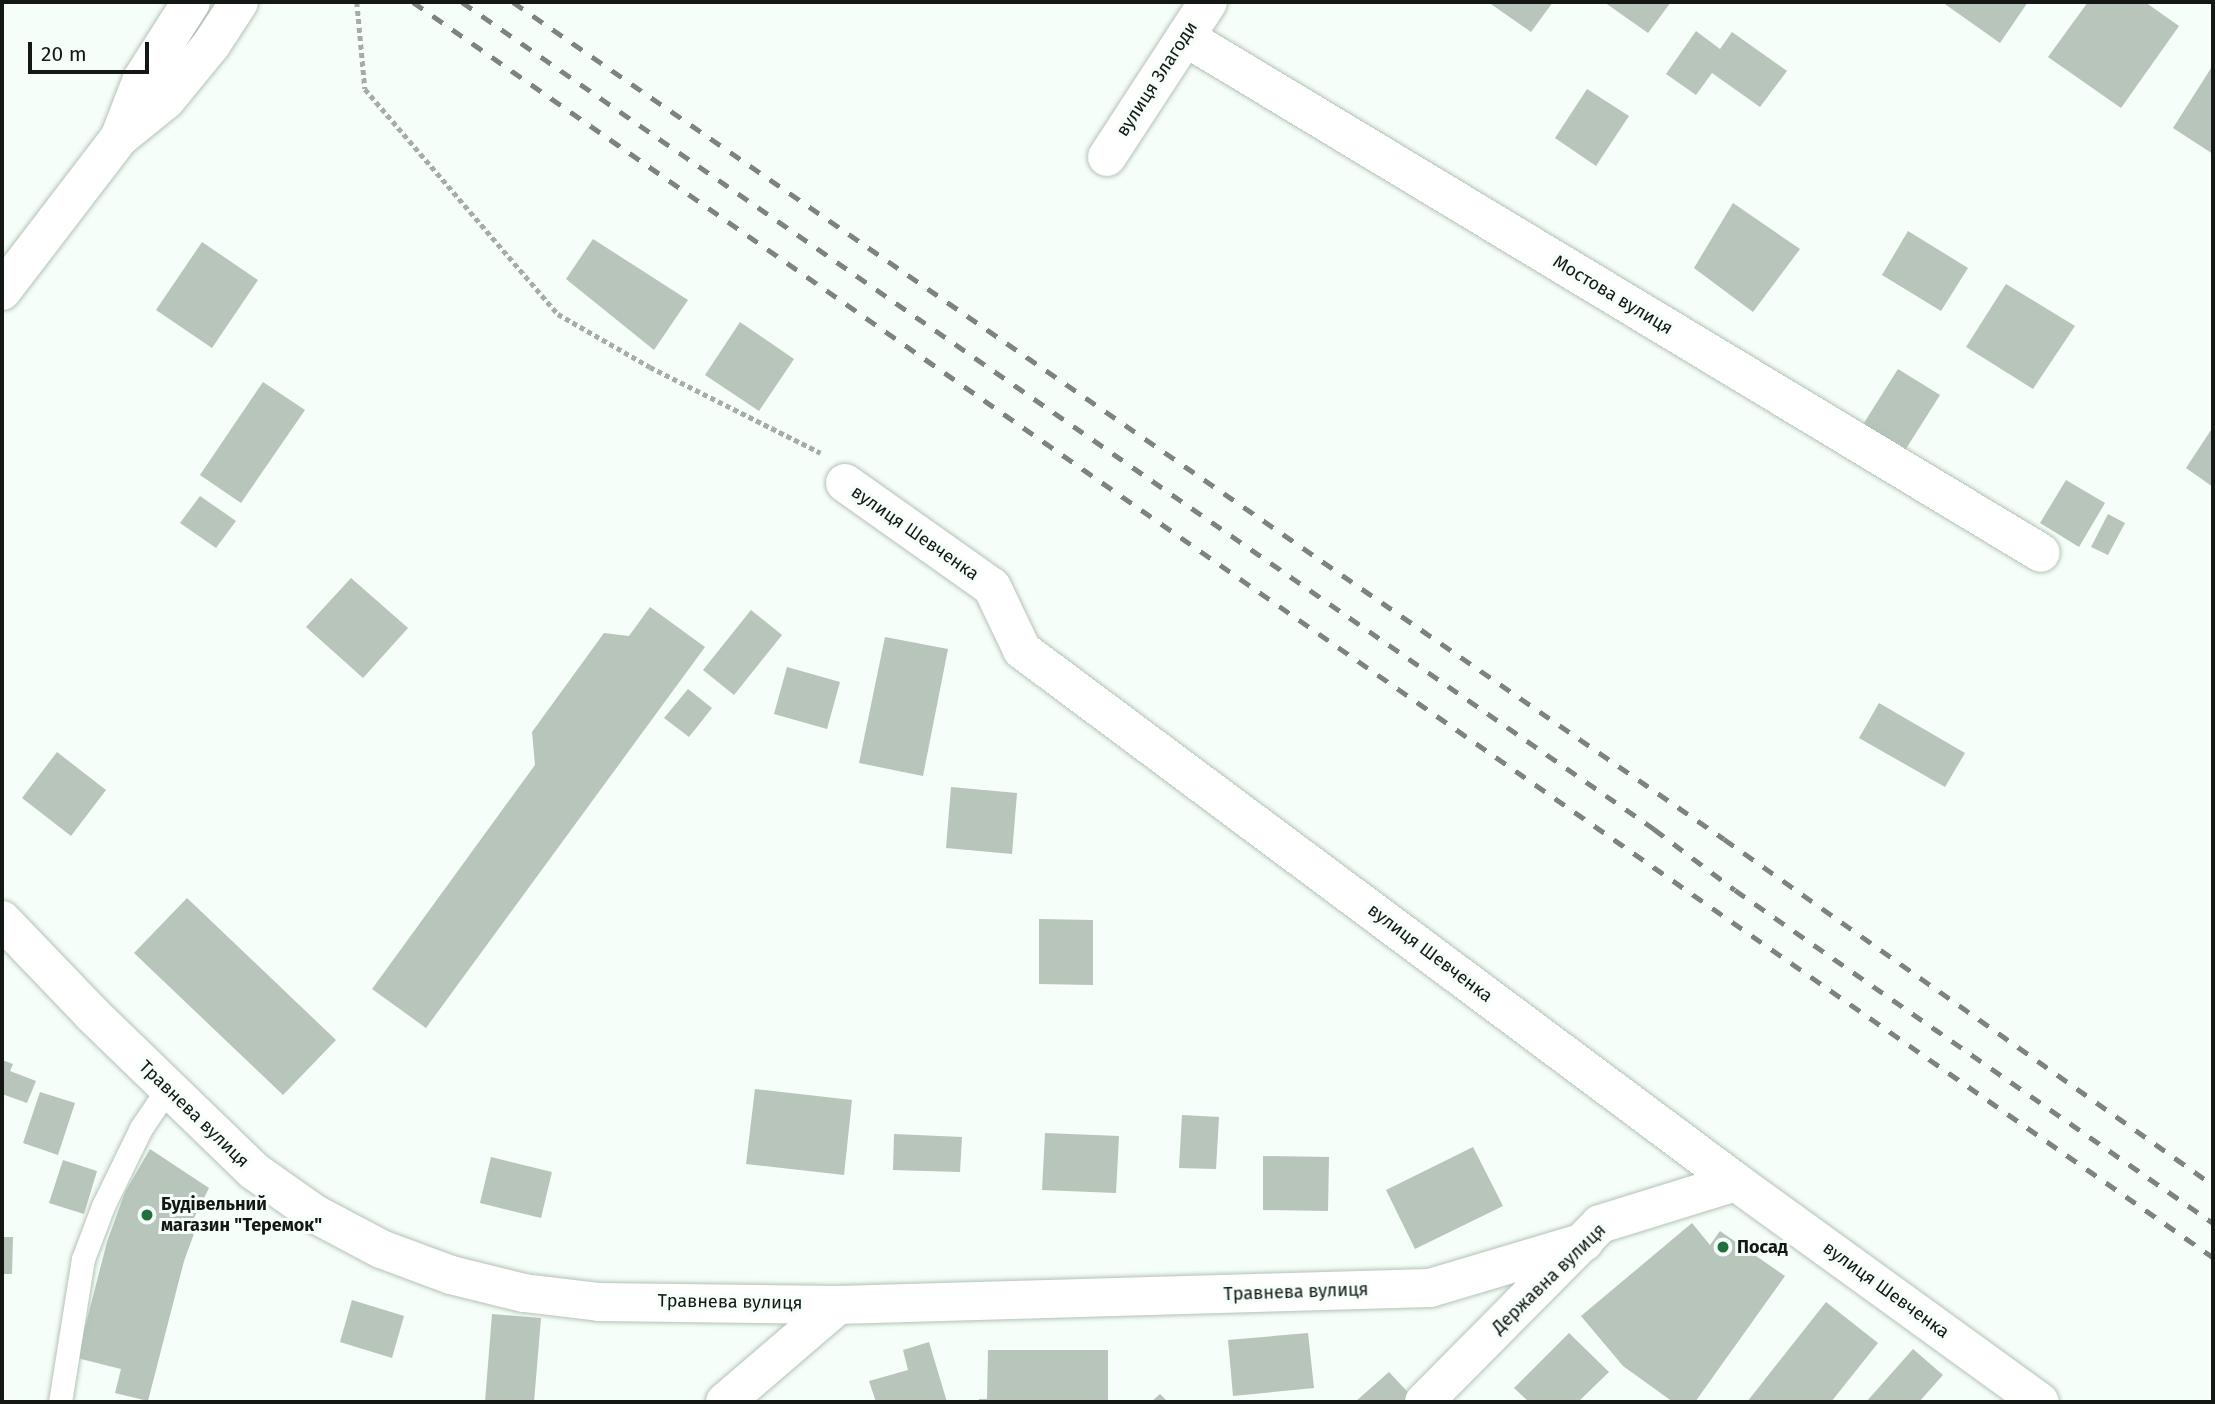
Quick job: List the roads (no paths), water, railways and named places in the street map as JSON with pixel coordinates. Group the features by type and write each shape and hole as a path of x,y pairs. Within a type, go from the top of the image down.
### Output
{"street":[{"path":"119,138 142,79 191,2"},
{"path":"2,291 119,138 166,100 211,45 239,2"},
{"name":"вулиця Злагоди","path":"1107,157 1208,2"},
{"name":"Мостова вулиця","path":"1185,37 2041,554"},
{"name":"вулиця Шевченка","path":"845,483 992,587 1022,650 1736,1182 2040,1402"},
{"name":"Травнева вулиця","path":"2,920 254,1171 315,1214 381,1249 451,1275 524,1293 599,1301 838,1305 1430,1288 1584,1242"},
{"name":"Державна вулиця","path":"1424,1402 1600,1224 1736,1182"},
{"path":"725,1402 838,1305"}],"lane":[{"path":"60,1402 83,1259 103,1206 141,1128 168,1088"}],"railway":[{"path":"413,2 2213,1257"},
{"path":"462,2 1654,829 1735,890 2213,1223"},
{"path":"513,2 1724,839 2213,1185"}],"place":[{"name":"Будівельний магазин \"Теремок\"","path":"147,1215"},
{"name":"Посад","path":"1723,1247"}]}
